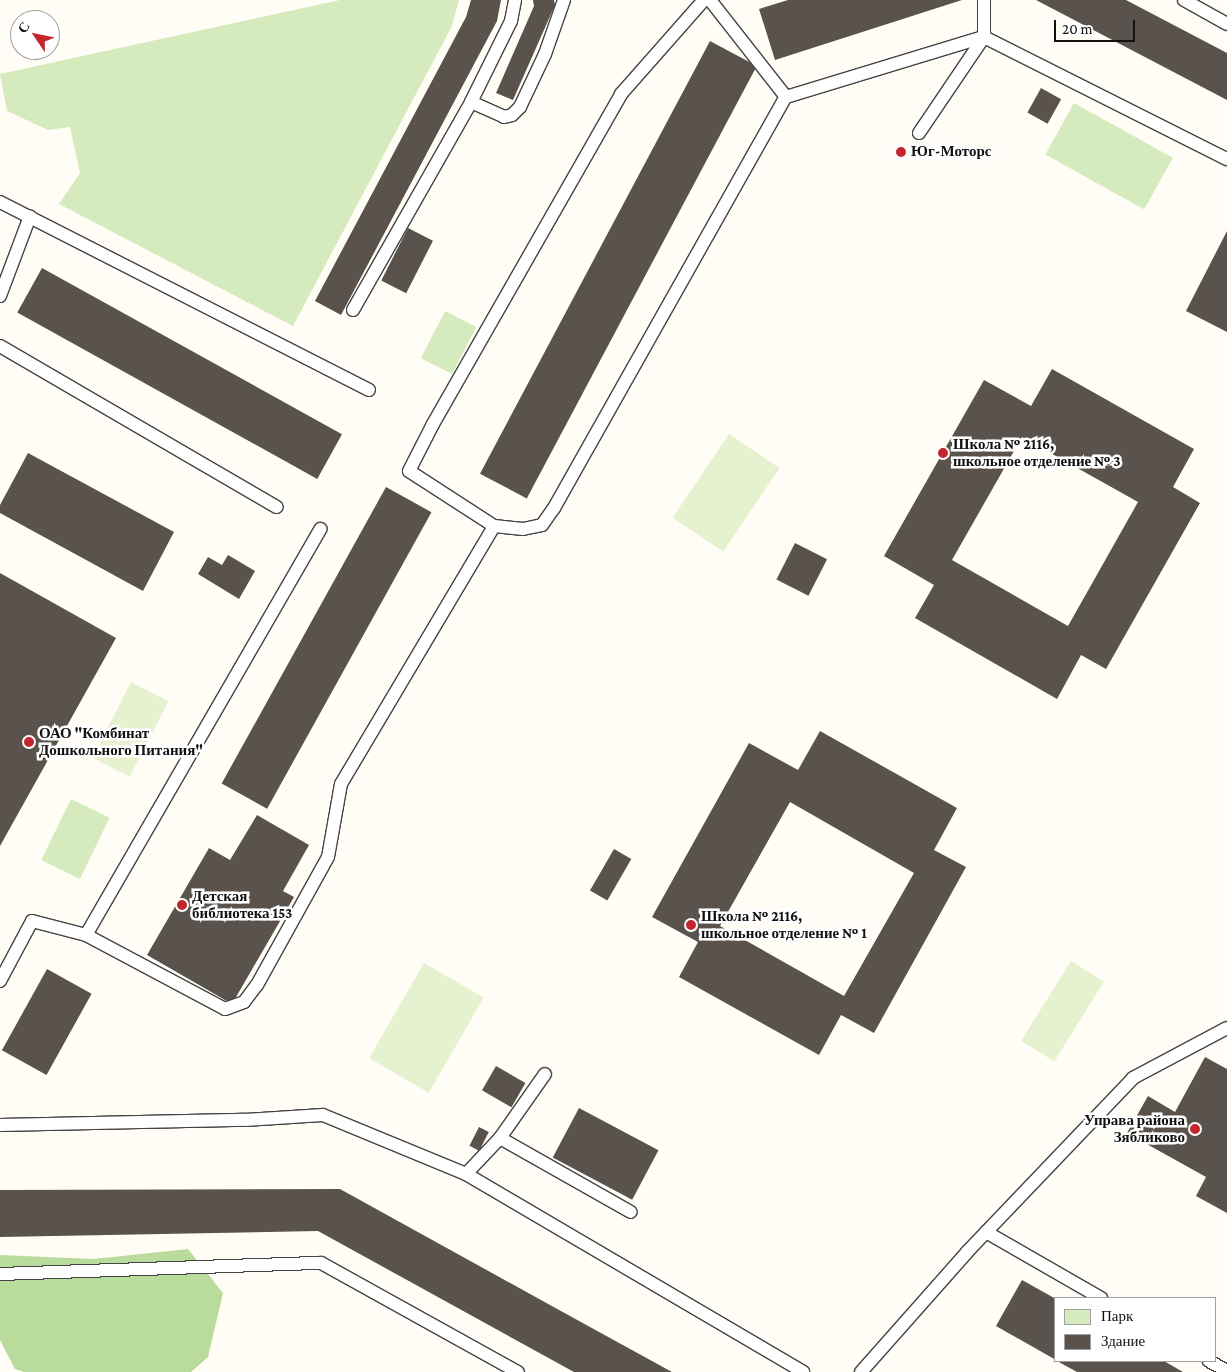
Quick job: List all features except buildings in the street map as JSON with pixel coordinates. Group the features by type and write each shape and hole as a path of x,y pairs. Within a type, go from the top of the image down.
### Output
{"lane":[{"path":"353,310 471,102 511,21 514,0"},
{"path":"471,102 504,118 512,115 520,107 545,54 564,0"},
{"path":"704,0 621,94 438,415 409,471 494,526 523,529 542,525 554,508 786,97 984,37 1227,159"},
{"path":"710,0 786,97"},
{"path":"919,132 984,37 984,0"},
{"path":"1184,0 1227,24"},
{"path":"0,202 369,390"},
{"path":"0,296 30,216"},
{"path":"0,346 277,507"},
{"path":"0,981 32,921 86,935 225,1009 244,1002 257,985 328,857 341,784 494,526"},
{"path":"86,935 320,529"},
{"path":"861,1372 986,1232 1133,1078 1227,1028"},
{"path":"466,1174 500,1138 546,1074"},
{"path":"0,1125 245,1120 323,1115 466,1174 803,1372"},
{"path":"500,1138 631,1212"},
{"path":"986,1232 1099,1297"},
{"path":"0,1274 320,1264 518,1372"},
{"path":"1211,1362 1227,1371"}],"green space":[{"path":"340,0 459,0 452,26 293,326 59,204 80,173 70,127 48,130 7,111 0,74"},
{"path":"1074,103 1173,158 1144,209 1045,155"},
{"path":"445,311 476,327 452,374 421,358"},
{"path":"729,434 780,468 723,552 673,518"},
{"path":"131,682 168,701 130,777 92,758"},
{"path":"71,799 110,818 80,879 41,860"},
{"path":"1071,961 1104,982 1054,1061 1021,1041"},
{"path":"424,963 484,998 429,1093 369,1058"},
{"path":"188,1249 223,1293 208,1357 191,1372 24,1372 15,1369 0,1340 0,1255 94,1259"}],"place":[{"name":"Юг-Моторс","path":"901,152"},
{"name":"Школа № 2116, школьное отделение № 3","path":"943,453"},
{"name":"ОАО \"Комбинат Дошкольного Питания\"","path":"29,742"},
{"name":"Детская библиотека 153","path":"182,905"},
{"name":"Школа № 2116, школьное отделение № 1","path":"691,925"},
{"name":"Управа района Зябликово","path":"1195,1129"}]}
